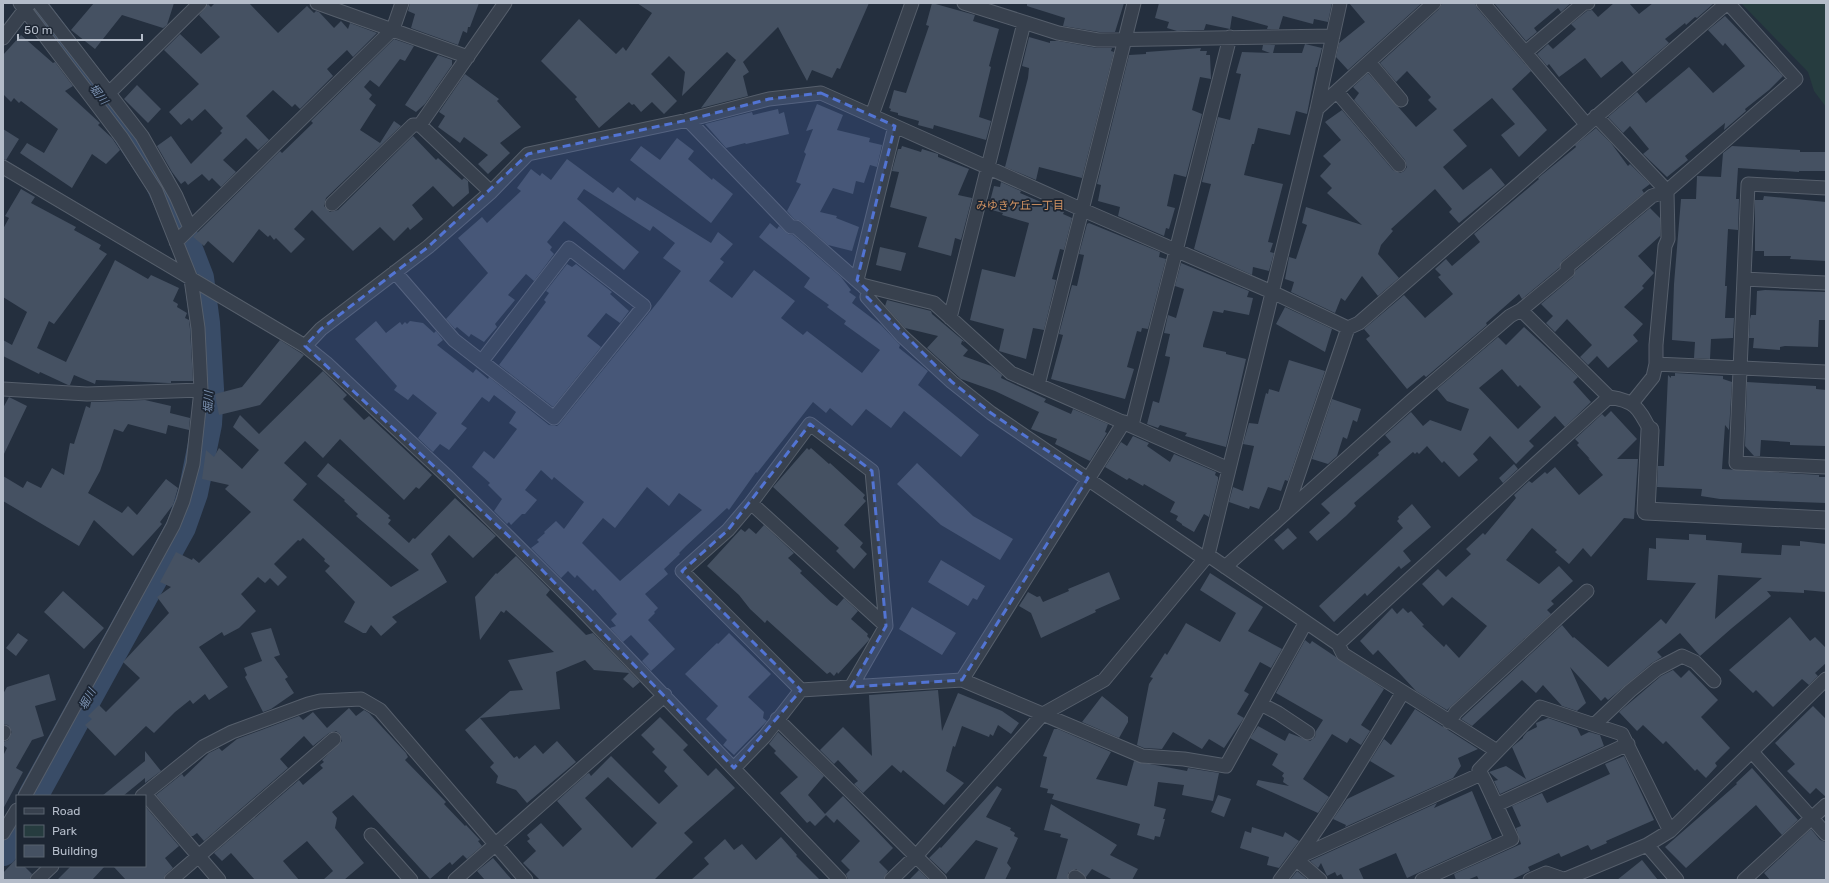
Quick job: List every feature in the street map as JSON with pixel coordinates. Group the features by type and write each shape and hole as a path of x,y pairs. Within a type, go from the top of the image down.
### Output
{"street":[{"path":"39,3 142,136 172,190 189,229"},
{"path":"109,93 200,3"},
{"path":"317,3 468,57"},
{"path":"177,241 393,29 402,3"},
{"path":"420,125 505,3"},
{"path":"872,115 912,3"},
{"path":"964,3 1058,33 1098,40 1333,36"},
{"path":"1038,386 1134,3"},
{"path":"891,880 916,856 1043,714 1104,680 1206,557 1317,109 1340,3"},
{"path":"1317,109 1337,92 1338,88 1434,3"},
{"path":"1483,3 1526,52 1591,120 1667,191 1668,239 1665,246 1656,345 1656,364 1653,377 1632,403"},
{"path":"1526,52 1584,3 1588,3"},
{"path":"1225,567 1286,511 1417,396 1510,316 1521,310 1568,271 1567,267 1652,196 1667,191 1796,79 1728,3 1546,159 1546,162 1365,318 1348,328 1286,511"},
{"path":"3,38 25,6 122,138 156,191 177,241 191,280 198,328 200,390 193,464 183,501 173,526 26,795"},
{"path":"950,318 1024,23"},
{"path":"962,680 1088,478 1128,424 1176,251 1230,37"},
{"path":"1369,62 1401,100"},
{"path":"1337,92 1399,165"},
{"path":"306,346 321,329 428,247 491,192 528,154 688,120 769,99 821,93 1082,210 1272,292 1348,328"},
{"path":"688,120 791,227 796,227 860,282 868,291 867,297 902,336 952,382 991,413 1306,622 1338,644 1343,654 1497,751"},
{"path":"332,204 413,125 420,125 491,192"},
{"path":"860,282 895,126"},
{"path":"3,167 191,280 306,346 326,363 455,485 665,695 840,880"},
{"path":"1826,188 1748,184 1736,462 1826,467"},
{"path":"396,272 454,340 554,418 644,306 569,248 482,361"},
{"path":"1744,280 1826,283"},
{"path":"860,282 934,303 1011,373 1229,469"},
{"path":"1521,310 1609,397 1628,400 1639,408 1650,430 1646,511 1826,520"},
{"path":"1656,364 1826,372"},
{"path":"3,389 87,394 200,390"},
{"path":"1338,644 1609,397"},
{"path":"801,690 682,571 728,530 751,503 810,424 872,471 886,626 879,641 851,687"},
{"path":"751,503 886,626"},
{"path":"1449,722 1456,712 1587,591"},
{"path":"734,768 765,736 801,690 962,680 1142,756 1184,759 1226,766 1306,622"},
{"path":"1594,725 1630,691 1657,669 1682,656 1695,662 1714,681"},
{"path":"1530,880 1546,872 1567,880 1568,878 1647,845 1670,831 1826,679"},
{"path":"1280,880 1298,858 1337,799 1403,692"},
{"path":"455,880 665,695"},
{"path":"143,795 203,747 232,732 320,700 361,699 380,710 495,846 526,880"},
{"path":"1261,704 1278,713 1308,733"},
{"path":"1422,880 1512,839 1478,770 1540,707 1622,734 1670,831"},
{"path":"777,719 940,880"},
{"path":"171,880 334,739"},
{"path":"1496,805 1628,744"},
{"path":"1752,752 1826,834"},
{"path":"1298,858 1481,774"},
{"path":"146,798 219,880"},
{"path":"1744,880 1826,805"},
{"path":"3,833 16,812"},
{"path":"371,835 410,880"},
{"path":"1647,845 1676,880"},
{"path":"1298,858 1320,880"},
{"path":"37,880 51,867"}],"highlighted area":[{"path":"821,93 895,126 857,280 868,291 867,297 952,382 991,413 1088,478 962,680 851,687 886,626 872,471 810,424 728,530 682,571 801,690 734,768 515,542 305,346 321,329 428,247 528,154 688,120 769,99"}],"green space":[{"path":"1741,3 1826,3 1826,107 1814,91 1808,72"}],"building":[{"path":"94,3 174,3 167,25 163,28 122,15 95,49 71,30"},
{"path":"215,3 249,3 278,33 307,6 314,13 316,11 319,12 334,28 341,21 348,29 350,23 377,33 353,57 347,50 327,69 333,76 300,109 295,104 292,107 273,90 246,116 269,140 258,150 246,138 223,160 236,172 221,187 212,178 209,181 202,174 188,185 185,181 181,184 172,172 157,146 171,136 191,164 222,133 220,131 223,128 205,109 192,121 189,118 181,125 169,112 199,84 164,50 180,34 201,54 220,37 199,15 208,4 211,7"},
{"path":"410,3 479,3 470,27 468,27 467,33 463,31 458,45 411,28 415,14 408,11"},
{"path":"637,3 869,3 840,69 837,68 832,78 812,70 807,81 778,27 743,62 749,72 743,76 748,96 701,108 736,60 727,52 682,96 685,72 669,56 651,74 677,101 664,114 652,102 641,112 634,104 632,105 629,102 599,128 575,99 577,97 541,61 579,19 616,54 623,47 626,51 652,13"},
{"path":"932,3 975,15 973,21 999,29 989,66 991,67 979,117 991,121 986,140 934,125 933,129 918,125 919,121 890,111 891,109 889,108 894,90 906,93 929,26 926,25"},
{"path":"1027,3 1124,3 1115,32 1099,32 1063,26 1065,18 1027,6"},
{"path":"1159,3 1332,3 1328,22 1314,19 1313,24 1283,16 1279,29 1267,29 1268,26 1232,16 1230,29 1206,24 1204,30 1177,31 1167,28 1169,22 1155,18"},
{"path":"1349,3 1422,3 1348,70 1336,57 1339,43 1365,22"},
{"path":"1442,3 1475,3 1477,8 1531,71 1512,89 1547,130 1519,157 1501,135 1515,124 1492,98 1453,130 1467,146 1443,167 1463,190 1491,168 1505,185 1459,223 1449,212 1452,209 1435,189 1391,229 1393,231 1381,245 1378,254 1399,278 1378,296 1362,276 1345,301 1341,298 1335,313 1291,292 1294,282 1285,279 1289,257 1296,259 1307,225 1302,223 1306,207 1362,225 1327,193 1332,188 1320,176 1331,164 1323,156 1341,140 1325,122 1342,110 1393,170 1400,173 1404,171 1407,167 1405,160 1354,100 1359,93 1353,87 1368,73 1416,127 1437,109 1428,100 1431,97 1407,71 1396,82 1380,63 1439,9"},
{"path":"1494,3 1571,3 1561,12 1558,8 1534,28 1537,32 1526,41"},
{"path":"1614,3 1629,3 1639,14 1653,3 1713,4 1697,18 1695,17 1686,25 1685,23 1665,39 1669,43 1633,74 1622,61 1601,78 1585,58 1559,77 1549,64 1547,66 1537,54 1548,44 1553,49 1576,29 1571,24 1587,11 1592,10 1598,17"},
{"path":"1725,16 1783,76 1769,90 1745,109 1746,111 1724,130 1725,123 1685,156 1688,160 1667,177 1643,154 1649,149 1630,126 1623,133 1608,117 1637,92 1646,103 1689,67 1713,93 1745,66 1725,43 1723,46 1708,30"},
{"path":"21,35 53,63 55,62 73,86 65,91 100,123 98,125 112,138 120,150 106,164 92,154 72,188 20,153 27,143 44,153 58,129 21,101 19,103 14,98 11,102 3,94 3,55"},
{"path":"1029,37 1050,43 1050,41 1059,41 1097,48 1112,48 1111,51 1114,52 1082,178 1039,167 1036,180 1005,167 1028,78 1029,68 1022,66"},
{"path":"394,39 414,46 405,61 400,59 379,87 370,80 364,87 372,95 369,99 376,105 360,130 380,143 394,121 401,126 326,198 324,206 330,212 338,210 413,136 436,160 438,158 462,180 464,178 468,181 469,193 453,207 433,186 412,205 423,219 410,230 408,227 394,241 380,227 353,251 312,210 294,229 305,239 291,253 276,238 274,240 270,235 268,237 259,229 233,263 208,241 204,246 193,237 280,151 282,153 313,123 311,121"},
{"path":"1305,44 1322,48 1316,67 1307,114 1296,111 1290,135 1258,128 1244,175 1283,184 1268,242 1273,243 1270,252 1274,253 1269,271 1253,267 1252,275 1194,249 1211,184 1202,182 1218,117 1230,120 1241,74 1236,73 1242,52 1270,53 1262,50 1263,45 1275,45 1273,53 1302,53"},
{"path":"1201,48 1200,51 1207,51 1206,55 1210,55 1211,79 1200,77 1192,110 1202,114 1186,177 1174,174 1167,206 1175,208 1169,229 1166,228 1164,236 1118,216 1120,207 1098,201 1101,185 1097,184 1129,55 1146,54 1146,52"},
{"path":"438,55 452,60 452,65 425,104 416,112 405,105"},
{"path":"465,74 499,99 497,101 521,127 500,143 510,153 488,174 478,164 488,155 464,137 460,143 438,127 445,116 439,112"},
{"path":"137,85 161,109 148,123 124,99"},
{"path":"817,104 843,115 837,130 870,138 869,142 882,145 877,167 870,165 864,183 856,181 853,194 833,188 820,212 837,216 836,218 859,227 852,251 828,245 801,221 794,219 787,211 801,184 796,182 806,154 804,152 813,129 806,131"},
{"path":"778,109 779,114 784,112 789,134 746,144 726,148 705,124 752,112 753,115"},
{"path":"1596,128 1611,143 1628,166 1630,164 1650,184 1642,190 1644,193 1562,261 1559,268 1522,299 1519,294 1486,323 1487,325 1426,377 1424,375 1407,389 1366,339 1370,336 1364,329 1404,295 1425,318 1453,294 1438,277 1441,275 1435,269 1446,259 1452,266 1480,242 1474,234 1576,147 1575,145"},
{"path":"3,129 19,139 6,160 3,159"},
{"path":"677,138 694,151 688,159 712,180 713,178 733,194 711,223 630,160 641,146 660,160"},
{"path":"902,146 921,152 922,149 938,154 938,157 969,169 958,195 972,198 961,240 955,238 951,256 918,247 927,217 890,207 899,172 892,171 898,149 901,149"},
{"path":"1732,146 1800,150 1800,152 1826,152 1826,171 1799,172 1738,168 1736,199 1739,199 1738,230 1728,229 1725,286 1727,286 1725,318 1734,318 1733,338 1711,339 1710,359 1694,358 1695,342 1672,340 1674,284 1681,199 1696,199 1697,176 1721,177 1723,153"},
{"path":"567,159 613,193 618,187 635,201 637,197 711,243 718,232 733,244 720,259 724,262 709,281 732,298 754,270 795,301 781,318 803,335 807,331 862,373 880,350 844,324 846,321 827,307 829,305 804,287 810,278 759,237 770,223 777,229 779,226 788,234 793,235 841,277 851,290 849,292 856,297 852,303 881,325 900,345 899,348 928,371 918,385 979,435 961,457 904,411 891,428 866,409 852,426 830,408 826,413 813,402 757,473 756,472 729,510 727,508 679,553 680,554 664,569 668,574 645,594 658,608 648,620 675,649 651,671 642,661 649,654 631,635 623,642 610,628 616,626 611,620 617,614 595,589 593,591 577,575 575,578 568,571 561,578 531,548 539,542 537,540 556,521 564,529 584,502 554,477 552,480 541,470 525,490 537,500 525,514 522,514 511,525 509,522 507,524 494,511 502,499 488,485 490,483 472,467 484,451 494,459 517,429 509,423 516,412 494,395 489,402 482,397 461,424 467,428 449,450 440,444 433,452 418,438 437,413 413,394 408,400 394,390 397,386 355,339 376,321 386,333 400,322 402,325 405,322 407,324 410,321 423,323 434,333 436,331 443,340 437,345 473,373 476,369 488,379 489,377 549,425 557,426 661,298 681,271 663,258 675,243 653,226 650,231 584,189 577,199 639,252 624,270 564,221 547,242 552,247 550,250 554,254 534,281 526,274 508,295 515,300 495,324 497,327 484,342 471,334 469,337 457,327 455,329 446,319 488,273 458,238 482,217 487,223 521,191 517,188 531,169 540,176 542,173 551,180","holes":["647,487 669,506 679,493 702,510 620,581 582,543 603,518 615,528"]},
{"path":"1001,182 1021,191 1020,193 1064,212 1063,214 1072,218 1064,250 1060,249 1052,279 1056,280 1044,330 1033,328 1026,359 999,351 1004,329 970,320 982,269 1015,277 1029,223 988,209 994,186 1000,187"},
{"path":"21,189 35,197 31,203 76,227 74,230 101,245 99,249 107,254 54,324 49,321 37,348 66,362 115,260 148,279 151,275 179,288 173,301 178,304 177,307 187,313 185,318 189,320 193,381 171,381 171,383 168,383 96,380 95,384 74,375 70,385 68,385 40,372 39,374 3,356 3,340 12,345 27,312 3,297 3,229 9,218 5,216"},
{"path":"1764,196 1826,202 1826,261 1790,259 1791,256 1764,256 1764,251 1755,251 1755,200 1763,200"},
{"path":"1650,208 1660,218 1660,236 1638,256 1654,273 1642,286 1644,288 1624,307 1643,324 1633,335 1638,341 1608,368 1597,356 1588,365 1580,357 1592,345 1567,319 1555,332 1546,323 1553,316 1541,304 1573,277 1576,270"},
{"path":"1089,223 1160,252 1159,257 1166,259 1148,329 1142,328 1141,332 1137,331 1127,367 1134,369 1125,399 1051,379 1063,335 1059,334 1072,285 1077,286 1084,255 1079,254 1087,224"},
{"path":"880,247 906,253 901,271 876,265"},
{"path":"1181,263 1249,291 1247,297 1253,298 1249,315 1224,310 1223,313 1213,311 1203,345 1203,347 1226,352 1226,354 1246,359 1226,447 1185,436 1187,433 1160,425 1158,428 1147,424 1153,401 1159,403 1169,363 1170,357 1165,356 1170,334 1164,333 1168,315 1176,318 1184,289 1175,286"},
{"path":"567,264 572,267 576,264 612,292 610,294 629,311 620,323 606,313 587,336 601,347 553,407 499,365 546,302 544,300 549,293 546,291"},
{"path":"1757,291 1826,292 1826,320 1819,320 1818,347 1785,346 1780,347 1780,350 1753,348 1754,338 1749,338 1750,319 1751,315 1756,315"},
{"path":"887,300 931,311 932,314 965,342 962,341 961,344 968,350 963,356 991,366 1002,375 1001,378 1046,399 1044,402 1071,414 1073,409 1108,424 1105,432 1107,433 1090,461 1055,444 1057,439 1031,429 1040,410 1039,412 995,391 961,379 927,348 938,336 905,328 885,306"},
{"path":"1285,307 1332,329 1325,352 1276,324"},
{"path":"1524,327 1578,377 1573,382 1591,402 1565,427 1555,416 1529,441 1534,446 1516,464 1490,436 1473,454 1478,460 1459,477 1444,461 1442,463 1427,446 1419,454 1417,452 1415,454 1413,452 1354,503 1356,506 1317,541 1309,532 1330,513 1321,504 1379,455 1378,453 1391,442 1385,435 1411,412 1423,426 1430,420 1461,431 1469,409 1447,401 1437,389 1498,337 1506,345","holes":["1502,369 1518,387 1520,385 1541,407 1518,429 1479,388"]},
{"path":"280,340 304,355 260,405 219,415 215,394 242,387"},
{"path":"1289,360 1325,371 1288,481 1285,480 1281,491 1268,487 1259,509 1250,506 1249,509 1229,502 1233,487 1243,491 1254,446 1243,444 1249,423 1258,424 1266,393 1268,394 1269,389 1279,392"},
{"path":"323,371 347,395 343,399 364,420 369,416 432,475 419,489 416,487 404,500 340,439 323,458 305,441 284,463 307,484 293,500 391,587 419,570 356,516 358,514 344,501 345,500 317,476 328,463 390,516 388,518 391,520 388,524 409,543 413,538 415,539 455,498 496,536 473,558 449,535 431,554 447,582 392,617 397,622 381,636 371,625 366,633 363,633 344,622 355,602 325,571 330,566 324,561 325,559 303,538 300,541 298,540 274,564 287,577 278,586 270,578 265,583 258,577 241,594 256,611 239,628 224,636 222,632 199,647 228,687 209,700 205,694 193,704 190,700 175,712 154,733 146,726 115,756 85,725 92,719 88,716 99,705 106,712 140,678 123,662 169,613 157,597 171,587 160,582 176,552 192,560 193,558 199,563 251,512 225,489 229,485 202,479 206,450 214,457 219,448 242,469 259,450 233,427 240,415 259,434"},
{"path":"1675,373 1723,376 1723,379 1732,382 1729,430 1725,425 1722,469 1819,475 1819,477 1826,477 1826,503 1720,499 1701,496 1702,489 1657,487 1658,466 1664,466 1668,375 1671,378 1671,376 1675,376"},
{"path":"1747,382 1816,386 1816,389 1826,390 1826,446 1790,445 1790,442 1761,440 1760,456 1754,456 1745,446"},
{"path":"9,397 27,406 3,456 3,408"},
{"path":"1332,399 1361,409 1357,422 1353,420 1347,439 1343,437 1337,456 1328,464 1312,459"},
{"path":"145,400 171,406 170,413 190,418 189,430 168,425 166,434 128,424 123,432 114,429 100,471 88,493 122,513 128,506 137,515 166,479 178,488 173,505 160,522 162,524 133,556 94,520 79,546 3,501 3,476 23,488 27,481 41,488 52,468 64,475 70,443 74,444 86,406 90,408 91,402"},
{"path":"1611,411 1637,439 1617,459 1638,459 1634,519 1624,518 1591,557 1583,548 1569,564 1555,552 1557,550 1532,528 1506,560 1539,584 1559,566 1573,581 1551,601 1554,604 1547,610 1551,614 1447,710 1416,691 1378,650 1373,655 1360,641 1392,608 1397,614 1403,608 1408,613 1411,611 1424,625 1422,626 1444,647 1446,644 1459,658 1487,626 1452,597 1443,606 1422,584 1438,569 1446,577 1471,554 1466,549 1483,533 1485,535 1516,498 1514,495 1529,481 1532,483 1545,472 1547,474 1555,467 1579,495 1603,475 1577,445 1579,443 1575,439 1602,414 1605,417"},
{"path":"1133,436 1149,443 1147,446 1170,462 1174,454 1216,472 1215,475 1218,477 1218,480 1209,517 1204,514 1194,532 1176,520 1178,516 1170,512 1175,502 1144,484 1143,486 1129,478 1127,480 1105,467 1121,442 1127,446"},
{"path":"807,448 809,450 811,448 829,464 830,463 865,495 863,498 866,501 844,525 863,543 860,547 867,554 854,569 836,551 839,548 773,487"},
{"path":"917,463 973,516 1013,539 1000,560 941,525 897,484"},
{"path":"1514,464 1518,469 1503,483 1499,478"},
{"path":"1412,504 1431,527 1403,551 1411,561 1401,569 1399,566 1367,596 1365,593 1334,622 1319,606 1403,528 1397,521 1399,519 1398,517"},
{"path":"764,525 794,553 788,558 802,571 800,573 831,602 837,606 844,598 858,611 851,619 868,634 867,636 870,639 838,674 837,672 834,676 830,672 827,674 767,620 765,623 750,609 739,595 707,566 741,529 745,532 749,528 756,534"},
{"path":"1288,528 1297,538 1283,550 1274,540"},
{"path":"1689,534 1706,535 1706,540 1742,543 1741,553 1781,555 1782,545 1800,546 1800,541 1826,544 1826,592 1804,590 1804,593 1767,591 1771,596 1700,656 1680,633 1657,652 1662,657 1652,663 1608,700 1605,697 1601,701 1570,667 1586,703 1577,711 1562,706 1543,685 1536,693 1522,680 1472,726 1461,719 1562,625 1573,638 1574,637 1608,667 1661,619 1666,624 1696,583 1647,580 1649,548 1656,549 1656,538 1689,540","holes":["1718,575 1762,578 1715,619"]},
{"path":"516,556 550,590 546,595 586,635 593,633 640,682 633,688 623,679 629,673 594,670 585,660 556,672 560,709 480,718 514,758 517,756 519,759 535,745 543,754 557,741 576,762 527,803 516,790 496,783 498,776 490,767 494,763 465,730 510,691 523,690 508,660 554,652 506,610 504,613 501,611 480,640 475,597 496,573 497,574"},
{"path":"941,560 985,586 977,600 973,598 968,606 928,582"},
{"path":"1109,572 1120,599 1095,610 1096,612 1041,638 1031,613 1019,606 1028,592 1037,597 1040,596 1043,602 1069,591 1068,589"},
{"path":"1210,573 1263,607 1248,631 1282,649 1271,668 1260,662 1244,691 1249,694 1237,714 1244,718 1224,748 1209,739 1202,749 1173,732 1162,749 1144,748 1137,745 1149,684 1153,678 1150,677 1165,653 1167,655 1186,623 1220,642 1236,613 1200,590"},
{"path":"63,591 104,628 84,649 44,612"},
{"path":"912,607 956,633 942,655 899,629"},
{"path":"1790,617 1810,641 1815,637 1826,648 1826,663 1815,673 1818,676 1809,685 1802,679 1773,707 1756,690 1753,693 1729,670"},
{"path":"271,628 280,655 274,657 288,677 285,679 294,693 271,709 263,712 245,677 247,675 244,668 262,661 251,633"},
{"path":"18,633 28,640 16,656 6,648"},
{"path":"729,633 771,674 748,697 764,712 763,718 767,721 734,755 723,745 727,740 706,719 718,706 685,674"},
{"path":"1305,640 1310,644 1312,641 1384,689 1361,725 1370,731 1361,745 1350,738 1347,743 1332,734 1303,779 1329,797 1318,813 1256,785 1258,780 1289,786 1283,782 1284,778 1282,776 1284,773 1272,765 1278,754 1250,738 1258,726 1285,741 1289,733 1310,741 1315,737 1316,731 1323,720 1276,693"},
{"path":"1673,670 1681,678 1689,670 1718,700 1701,717 1730,748 1715,763 1717,766 1706,778 1697,769 1695,771 1666,741 1663,744 1643,725 1637,731 1619,712 1661,676"},
{"path":"49,674 56,700 35,706 44,736 32,740 16,768 23,772 3,809 3,756 7,748 3,745 3,742 8,740 12,732 8,725 3,724 3,694 7,687"},
{"path":"938,690 942,731 958,693 1002,711 1019,723 1011,734 998,725 993,736 990,734 989,737 962,726 955,747 953,746 946,771 964,783 944,805 903,770 901,773 892,765 863,793 854,784 858,781 838,760 834,764 820,750 843,727 872,756 869,695"},
{"path":"1102,696 1128,717 1128,722 1119,738 1082,722"},
{"path":"1813,706 1826,719 1826,797 1816,788 1810,794 1787,771 1795,764 1775,743"},
{"path":"349,708 356,716 364,710 369,713 406,753 408,757 405,760 446,802 444,804 480,840 478,841 482,846 467,859 463,855 452,865 450,862 430,879 353,795 332,812 337,818 335,828 364,863 344,880 323,880 333,871 307,841 283,861 299,880 255,880 231,853 222,861 214,853 299,780 303,785 323,768 320,765 324,762 322,760 342,741 340,734 336,731 329,733 313,746 304,736 280,759 288,768 204,841 197,833 191,836 156,795 182,774 184,777 209,753 219,748 222,751 237,739 299,716 303,720 313,712 327,728"},
{"path":"1415,709 1478,749 1458,758 1461,766 1453,778 1345,827 1346,825 1333,819 1347,799 1395,776 1370,761 1384,739 1391,745"},
{"path":"660,717 688,745 683,750 708,776 716,768 735,788 684,833 693,842 654,880 540,880 523,863 536,851 527,841 530,839 527,835 541,823 563,847 582,829 557,801 587,774 589,773 591,776 611,756 659,804 678,786 664,771 667,767 652,752 655,749 641,735","holes":["608,777 657,823 632,848 585,798"]},
{"path":"1548,718 1577,728 1581,736 1589,732 1600,735 1604,746 1500,794 1494,781 1498,780 1489,772 1506,766 1526,779 1512,747 1523,738 1527,732 1537,727 1536,723"},
{"path":"1054,729 1058,729 1111,752 1096,779 1127,786 1134,761 1187,771 1188,768 1219,773 1213,801 1182,795 1184,785 1158,782 1154,806 1166,809 1160,837 1155,836 1154,840 1137,835 1140,824 1052,799 1054,794 1047,793 1048,789 1040,787 1047,757 1043,756"},
{"path":"778,732 824,776 808,795 825,814 843,796 893,848 879,862 888,871 883,880 848,880 846,874 850,870 841,861 860,841 837,819 834,823 826,815 815,826 810,821 807,823 780,793 798,777 774,753 776,751 769,744"},
{"path":"145,751 161,771 145,783 145,778 124,795 103,795 145,761"},
{"path":"1624,756 1654,820 1606,841 1607,843 1591,850 1588,845 1561,857 1559,853 1528,867 1530,871 1511,880 1479,880 1477,876 1467,880 1456,880 1454,874 1521,844 1516,828 1521,826 1512,806 1542,793 1547,803 1610,774 1605,764"},
{"path":"1752,768 1798,820 1782,835 1756,805 1686,868 1665,847 1737,784 1736,783"},
{"path":"997,786 1002,789 986,817 1011,828 1010,830 1015,833 1014,836 1018,838 1007,863 1011,868 1005,880 984,880 998,848 976,840 946,874 929,858 940,847 941,848"},
{"path":"1472,791 1492,839 1407,878 1396,853 1359,869 1364,880 1344,880 1341,874 1337,876 1335,872 1327,876 1321,863 1318,868 1310,861 1437,803 1434,808"},
{"path":"1218,795 1231,799 1224,817 1211,812"},
{"path":"1051,804 1117,845 1110,855 1138,869 1132,880 1113,880 1092,869 1086,877 1076,869 1068,873 1068,880 1056,880 1068,839 1060,837 1061,834 1044,830"},
{"path":"146,807 179,846 165,858 173,868 166,874 163,880 126,880 114,867 146,867"},
{"path":"1252,827 1283,837 1285,832 1299,841 1279,868 1267,865 1269,857 1240,848 1245,831 1251,833"},
{"path":"1811,829 1820,840 1826,842 1826,880 1770,880 1764,873"},
{"path":"781,837 797,855 796,856 820,880 691,880 709,864 704,858 725,839 734,850 742,844 756,860"},
{"path":"493,858 512,880 485,880 477,871"},
{"path":"16,859 16,867 25,867 32,874 29,880 3,880 3,873"},
{"path":"1642,860 1658,880 1617,880"},
{"path":"70,867 104,867 92,880 57,880"},
{"path":"919,870 929,880 909,880"},
{"path":"1297,871 1308,880 1290,880"}],"waterway":[{"name":"堀川","path":"34,795 181,527 193,493 207,424 209,389 205,323 199,278 174,213 159,181 117,117 39,15"},
{"name":"堀川","path":"3,851 16,828"}],"district":[{"name":"みゆきケ丘一丁目","path":"1020,205"}]}
